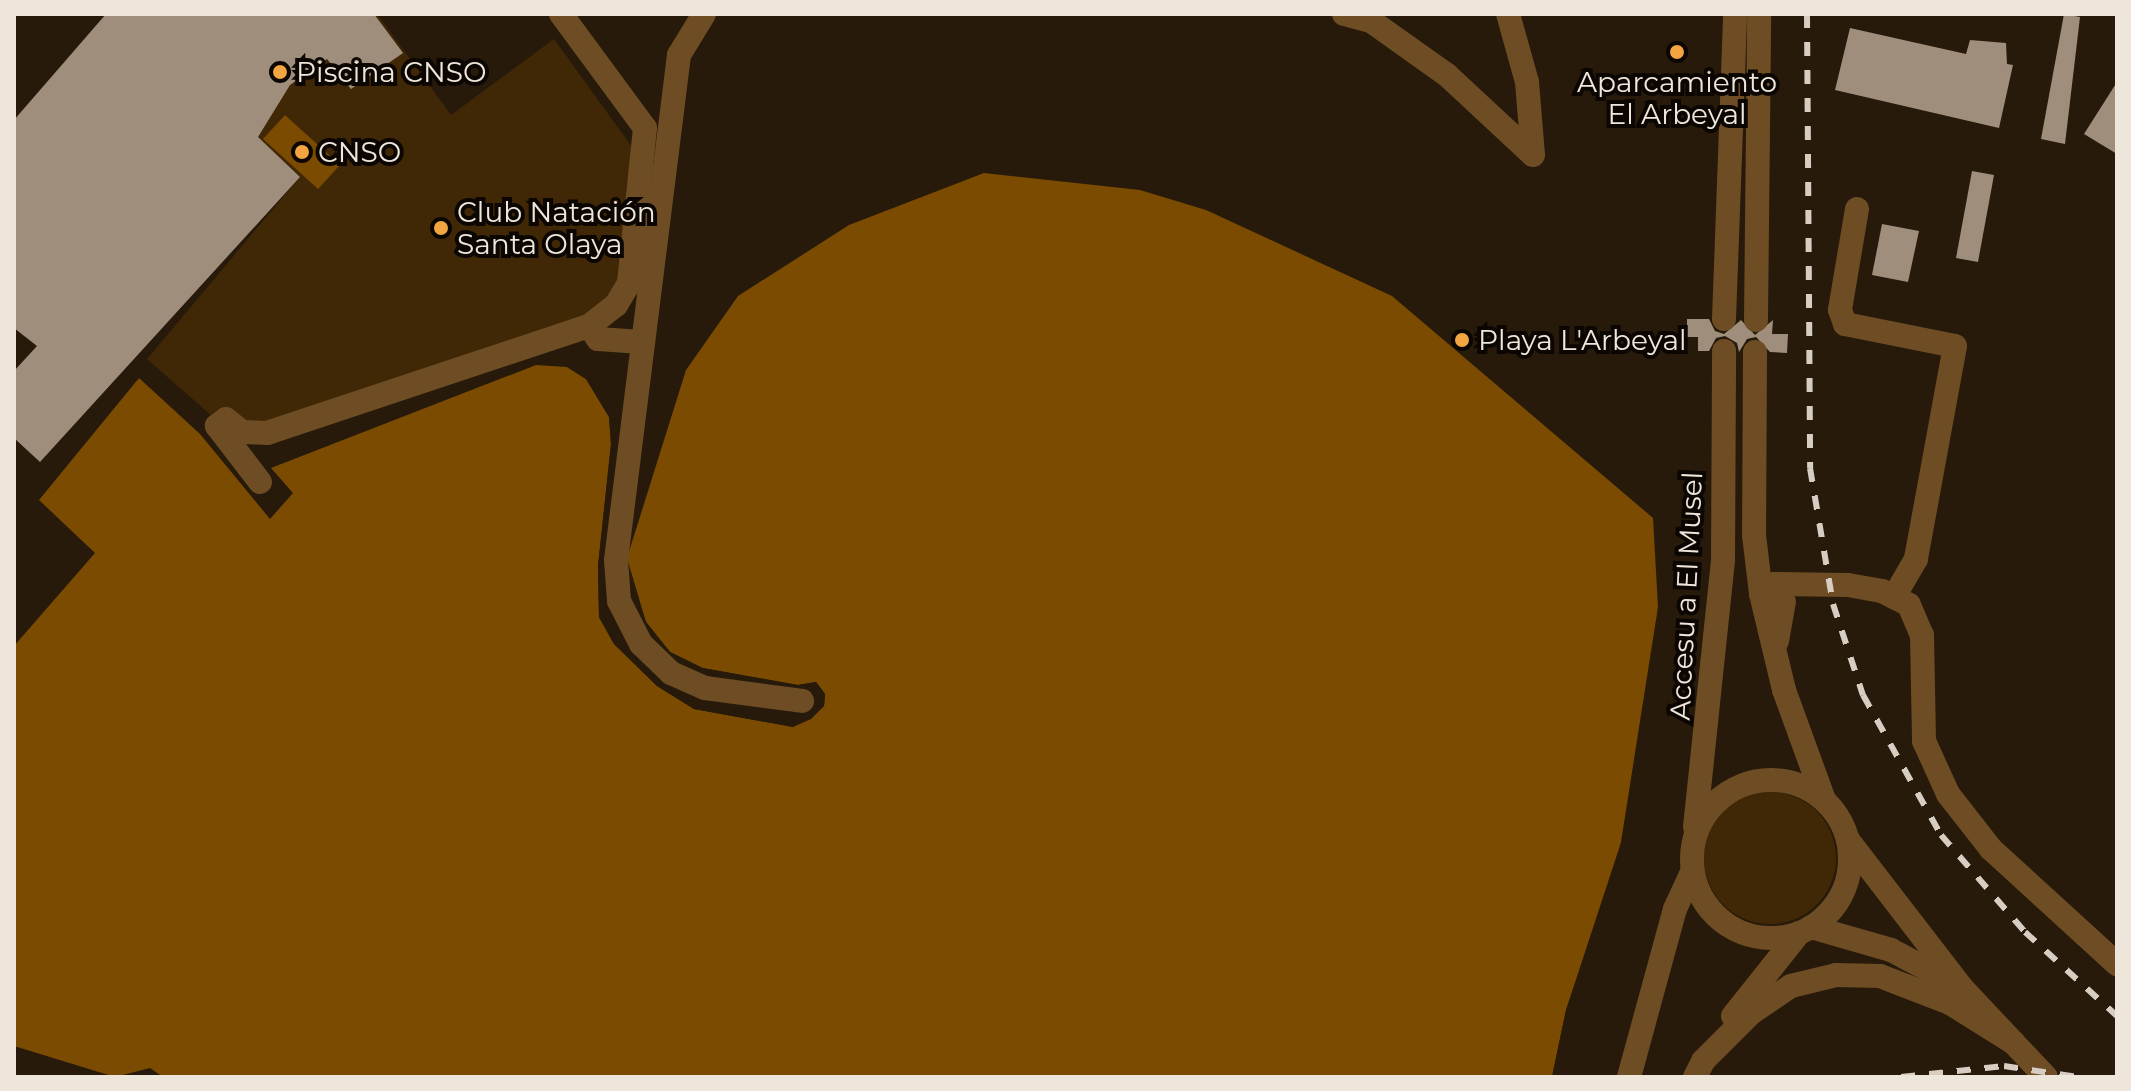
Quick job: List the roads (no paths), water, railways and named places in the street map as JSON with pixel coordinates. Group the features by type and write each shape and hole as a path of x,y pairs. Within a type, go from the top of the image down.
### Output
{"street":[{"path":"260,482 217,426 226,419 242,432 267,433 589,326 616,305 629,283 657,130 679,55 704,14"},
{"path":"1344,14 1371,21 1447,75 1533,155 1527,82 1508,14"},
{"path":"1724,319 1735,14"},
{"path":"1756,320 1759,14"},
{"path":"564,18 657,130 642,342 616,560 619,601 641,644 671,673 705,688 802,701"},
{"path":"1857,209 1840,310 1845,324 1955,346 1916,559 1894,597"},
{"path":"589,326 598,339 642,342"},
{"name":"Accesu a El Musel","path":"1724,351 1723,559 1707,750 1693,842 1692,872 1701,898 1719,920 1744,934 1772,939 1805,930"},
{"path":"1755,352 1754,535 1772,598 1777,660 1825,802 1848,840 1962,988 2046,1077"},
{"path":"1772,598 1775,584 1813,587 1848,585 1894,597 1909,605 1922,635 1924,741 1948,794 1991,849 2117,964"},
{"name":"Accesu a El Musel","path":"1693,842 1703,817 1722,796 1749,783 1790,783 1825,802"},
{"path":"1696,1072 1805,930 1833,908 1846,884 1848,840"},
{"path":"1629,1077 1675,909 1692,872"},
{"path":"1805,930 1891,950 1962,988"},
{"path":"1696,1072 1751,1013 1791,986 1836,975 1894,982 1950,1003 2014,1043"},
{"path":"1620,1077 1636,1049"}],"railway":[{"path":"1807,14 1810,468 1833,604 1863,695 1941,835 2025,932 2117,1016"},
{"path":"1901,1077 2004,1066 2078,1077"}],"place":[{"name":"Aparcamiento El Arbeyal","path":"1677,52"},
{"name":"Piscina CNSO","path":"280,72"},
{"name":"CNSO","path":"302,152"},
{"name":"Club Natación Santa Olaya","path":"441,228"},
{"name":"Playa L'Arbeyal","path":"1462,340"}]}
